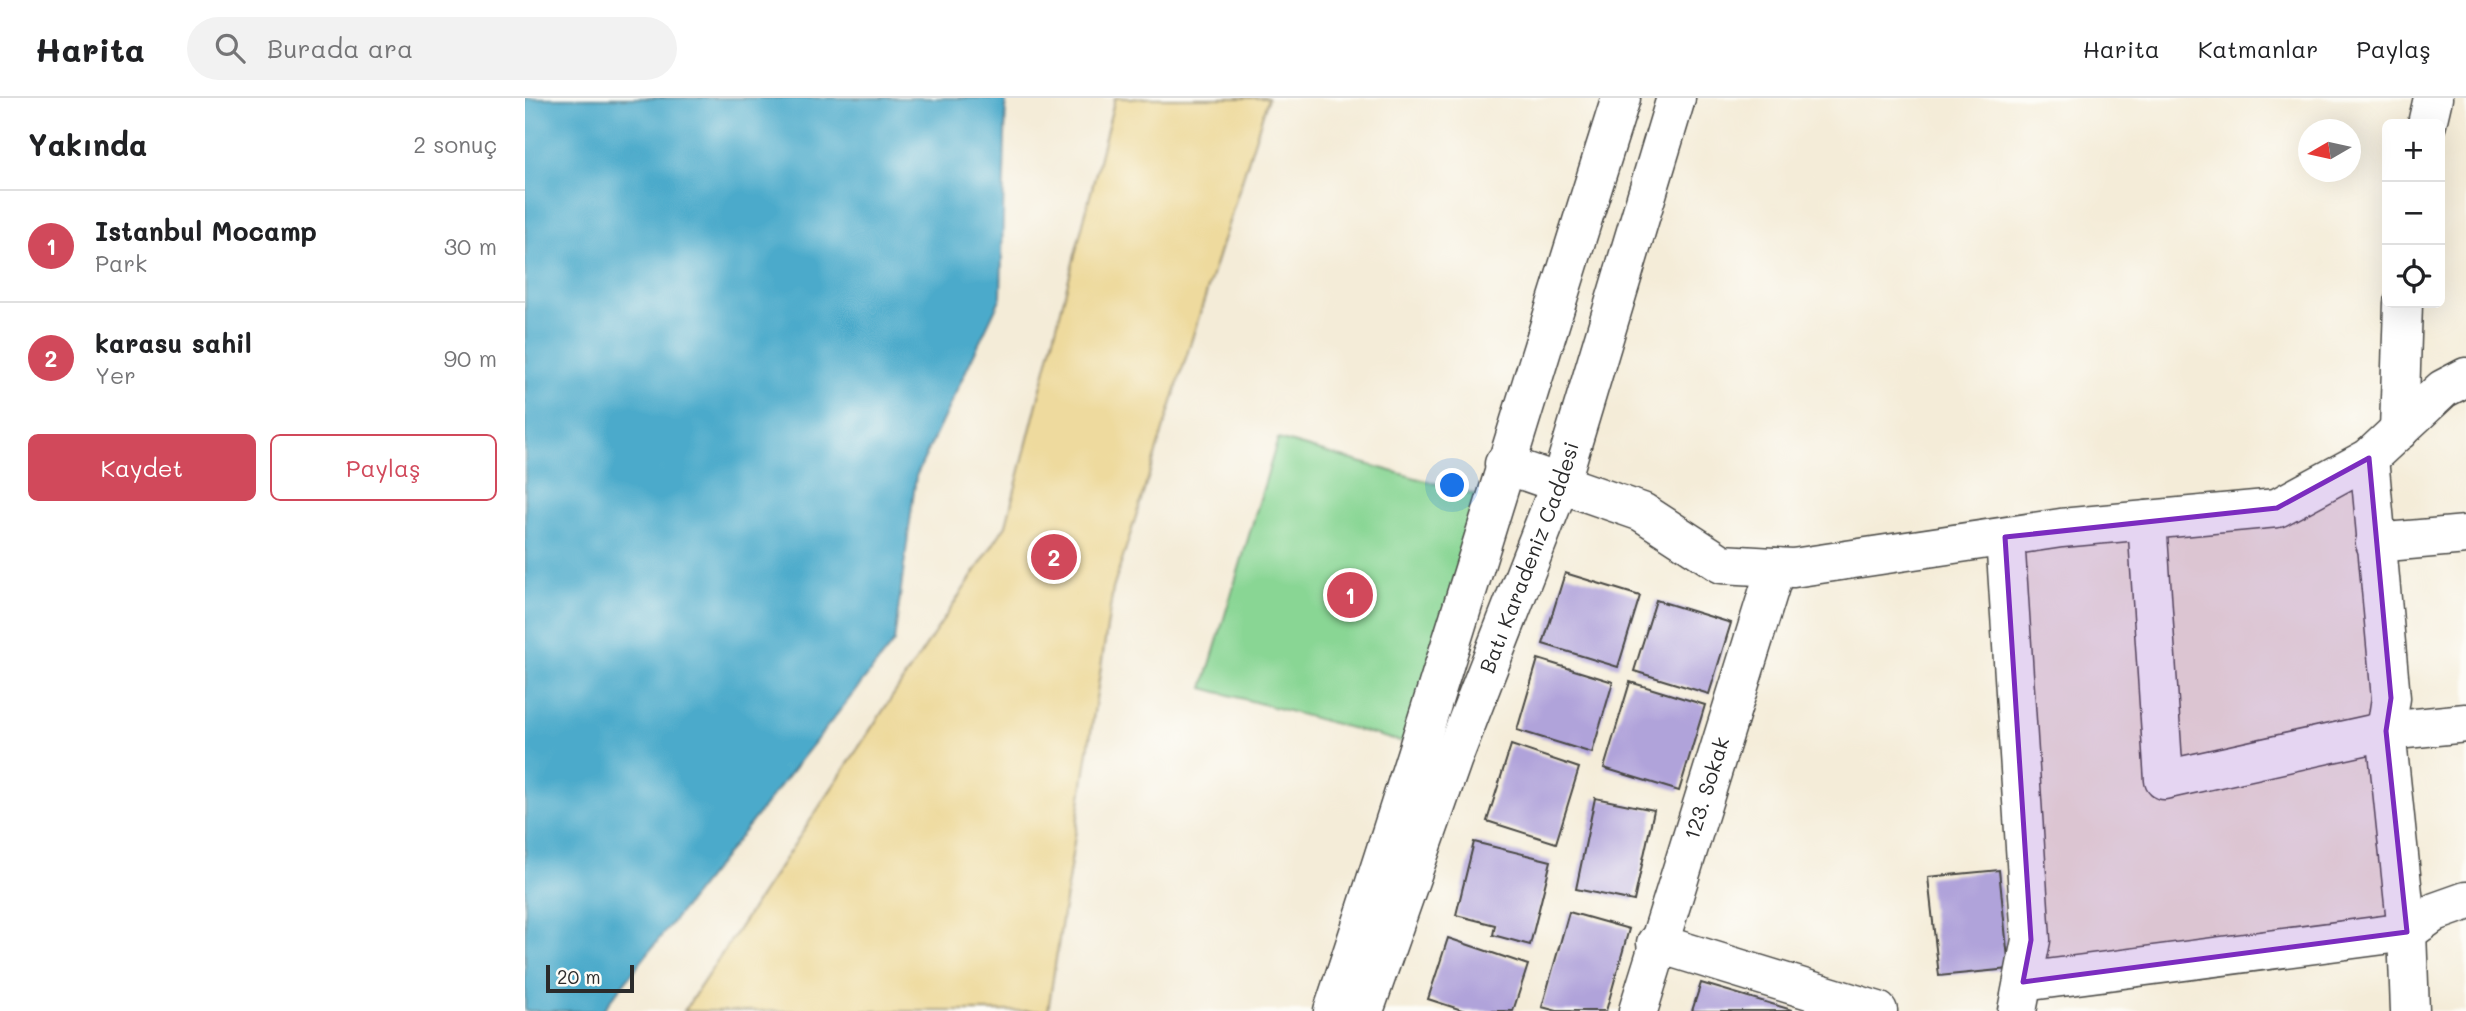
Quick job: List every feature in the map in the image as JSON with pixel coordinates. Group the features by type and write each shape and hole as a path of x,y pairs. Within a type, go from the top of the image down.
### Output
{"street":[{"path":"1333,1011 1400,810 1504,464 1621,98"},
{"name":"Batı Karadeniz Caddesi","path":"1364,1011 1453,758 1560,484 1676,98"},
{"path":"2428,119 2433,98"},
{"path":"2399,431 2403,308"},
{"path":"1504,464 1642,512 1722,564 1793,568 2005,537 2277,508 2369,458 2443,389 2466,377"},
{"path":"2369,458 2391,698 2386,731 2407,932 2410,1011"},
{"path":"2147,520 2165,780 2386,731 2466,723"},
{"path":"2375,543 2466,535"},
{"path":"2005,537 2031,940 2020,996 2407,932 2435,912 2466,901"},
{"name":"123. Sokak","path":"1638,1011 1656,943 1776,567"},
{"path":"1656,943 1878,1011"}],"highlighted area":[{"path":"2369,458 2391,698 2386,731 2407,932 2023,982 2031,940 2005,537 2277,508"}],"green space":[{"path":"1278,439 1497,501 1424,748 1203,688"}],"sand":[{"path":"1115,98 1268,98 1113,589 1048,1011 684,1011 1006,525"}],"water":[{"path":"525,98 1006,98 1001,297 916,476 894,642 602,1011 525,1011"}],"building":[{"path":"1565,573 1640,596 1618,667 1543,644"},
{"path":"1656,600 1731,623 1709,694 1634,671"},
{"path":"1538,659 1613,682 1592,753 1517,730"},
{"path":"1630,682 1705,705 1679,791 1604,768"},
{"path":"1511,745 1579,768 1556,843 1487,821"},
{"path":"1595,798 1654,810 1634,901 1576,889"},
{"path":"1474,842 1551,861 1530,945 1493,935 1495,925 1456,915"},
{"path":"1999,870 2009,969 1939,976 1928,877"},
{"path":"1569,912 1629,929 1606,1011 1557,1011 1542,1007"},
{"path":"1448,938 1528,965 1513,1011 1465,1011 1428,999"},
{"path":"1701,983 1792,1010 1792,1011 1692,1011"}],"place":[{"name":"karasu sahil","path":"1054,557"},
{"name":"Istanbul Mocamp","path":"1350,595"}]}
